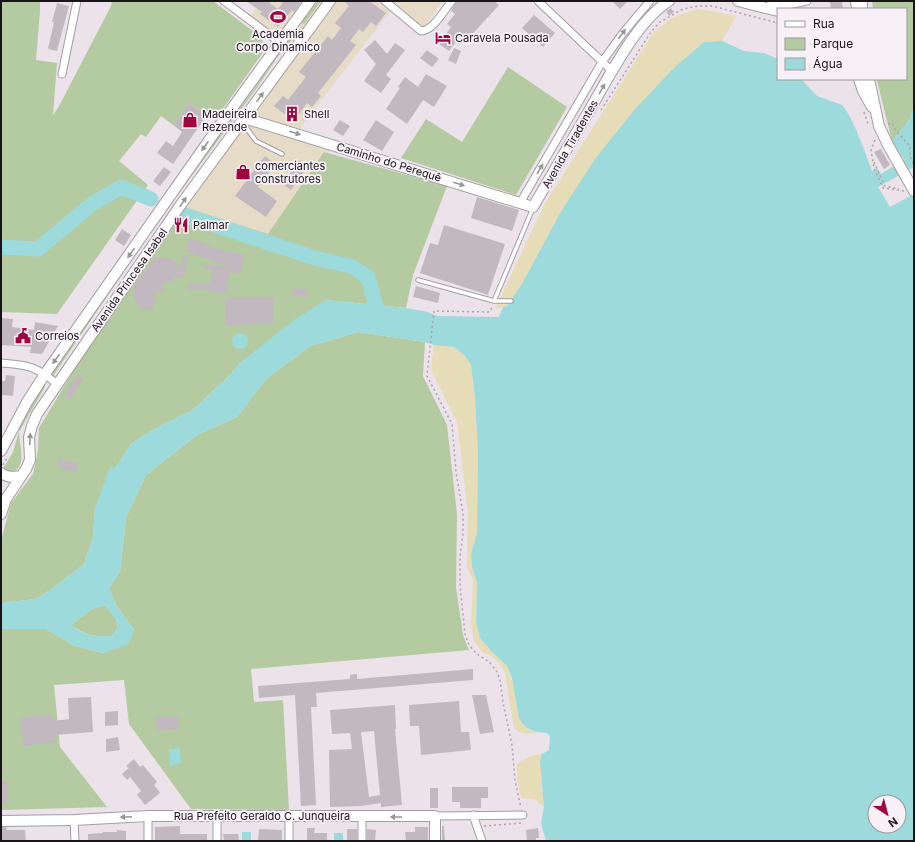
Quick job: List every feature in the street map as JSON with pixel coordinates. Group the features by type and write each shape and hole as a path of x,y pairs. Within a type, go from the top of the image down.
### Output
{"main road":[{"name":"Avenida Princesa Isabel","path":"2,447 27,402 45,374 279,42 310,1"},
{"name":"Avenida Princesa Isabel","path":"1,514 6,499 26,469 30,460 29,437 37,414 182,202 330,1"},
{"name":"Avenida Tiradentes","path":"533,207 612,71 640,28 658,9 669,1"},
{"path":"738,1 777,11"},
{"path":"772,1 786,8"},
{"path":"859,80 877,116"},
{"path":"869,80 882,134 905,175 909,191"},
{"name":"Caminho do Perequê","path":"243,120 533,207"},
{"path":"1,473 5,476 21,476"},
{"name":"Rua Prefeito Geraldo C. Junqueira","path":"1,821 74,820 148,816 435,816"},
{"path":"435,816 435,841"}],"street":[{"path":"62,74 77,1"},
{"path":"224,1 279,42"},
{"path":"385,1 421,31 426,31 431,28 452,1"},
{"path":"538,1 612,71"},
{"name":"Avenida Tiradentes","path":"520,203 602,62 623,33 650,1"},
{"path":"786,1 793,4 806,1"},
{"path":"1,363 26,365 39,370 57,384"},
{"path":"473,815 482,841"},
{"name":"Rua Prefeito Geraldo C. Junqueira","path":"435,816 523,815"},
{"path":"148,816 148,841"},
{"path":"217,816 217,841"},
{"path":"289,816 289,841"},
{"path":"362,817 362,841"},
{"path":"74,820 75,841"}],"lane":[{"path":"243,120 256,142 282,154"},
{"name":"Avenida Tiradentes","path":"496,301 533,207"},
{"path":"418,280 496,301 511,301"}],"path":[{"path":"599,113 651,32 660,22 683,9 698,6 712,6 777,24"},
{"path":"862,108 869,125"},
{"path":"896,131 910,146 910,156 914,165"},
{"path":"873,134 875,140 871,150 874,167 884,187 909,191"},
{"path":"482,829 481,827 486,825 521,824 523,822 523,815 515,780 512,746 500,680 496,670 489,662 477,654 469,645 465,634 460,585 463,513 456,472 452,424 428,376 428,367 434,311 489,312 496,301"}],"shaded area":[{"path":"262,1 443,1 423,28 391,10 293,137 330,149 277,240 174,207 292,46 251,16"}],"green space":[{"path":"1,1 40,1 36,60 57,63 53,115 111,6 112,1 213,1 262,38 264,51 217,117 207,115 189,103 173,125 161,116 146,137 141,134 119,161 148,185 57,314 1,312"},
{"path":"318,1 321,1 304,24 301,23"},
{"path":"872,1 914,1 914,108 908,122 892,141 877,80 907,80 907,8 873,8"},
{"path":"297,29 299,31 276,59 257,88 159,220 53,376 51,373 196,166"},
{"path":"508,67 567,107 516,195 401,158 426,119 462,142"},
{"path":"324,152 447,186 413,275 406,308 326,300 241,362 228,377 194,409 152,430 132,443 115,468 95,508 93,537 84,564 36,599 1,603 1,543 3,533 11,503 33,474 38,450 39,428 80,360 130,285 187,208 268,234"},
{"path":"359,332 425,342 423,376 447,425 457,514 456,587 463,635 469,650 251,669 254,702 283,700 289,810 191,809 129,724 124,680 54,685 60,747 107,807 1,810 1,629 46,629 75,646 103,653 134,630 116,605 109,588 120,572 126,518 146,475 197,435 237,417 265,380 310,346"},
{"path":"45,383 45,387 19,432 21,454 20,464 14,471 7,471 3,469 13,452 21,424 28,409"},
{"path":"105,605 116,619 118,628 111,636 90,635 71,625 92,609"}],"sand":[{"path":"697,9 736,16 722,41 704,42 560,213 522,284 507,306 495,309 544,205 653,33 673,17"},
{"path":"434,345 454,347 465,356 471,365 475,397 478,453 477,533 471,554 472,567 477,583 476,622 480,638 507,666 528,730 537,732 534,733 522,733 514,728 505,673 500,664 492,656 482,652 474,641 471,625 473,580 467,568 468,513 457,422 433,374 431,367"},
{"path":"542,754 541,772 544,807 535,800 521,798 517,779 517,763 531,756"}],"water":[{"path":"722,41 744,51 764,53 777,59 777,80 802,80 817,96 842,105 855,127 872,171 877,168 881,174 904,160 892,141 908,122 914,108 914,841 546,841 541,823 544,807 540,761 542,754 549,750 550,737 547,733 530,730 521,722 512,678 507,666 480,638 476,622 477,583 472,567 471,554 477,533 478,453 475,397 471,365 465,356 454,347 359,332 310,346 265,380 237,417 197,435 146,475 126,518 120,572 109,588 116,605 134,630 129,644 103,653 75,646 46,629 1,629 1,603 36,599 84,564 93,537 95,508 110,467 115,468 132,443 152,430 194,409 228,377 241,362 295,319 326,300 406,308 428,312 437,316 499,317 503,307 507,306 522,284 560,213 595,159 635,109 675,67 704,42","holes":["105,605 116,619 118,628 111,636 100,636 85,634 71,625 92,609"]},
{"path":"240,333 246,335 248,341 246,347 240,349 234,347 232,341 234,335"},
{"path":"180,748 181,763 170,765 169,749"},
{"path":"242,832 251,832 251,841 242,841"},
{"path":"334,833 343,833 343,841 334,841"}],"pier":[{"path":"914,167 914,194 890,207 878,187"}],"building":[{"path":"246,1 267,1 278,9 284,1 302,1 294,12 292,10 278,27 260,14 262,12"},
{"path":"344,1 369,1 386,13 376,26 371,22 363,32 359,29 350,41 356,45 318,93 321,96 312,107 307,103 294,121 274,106 283,96 288,100 306,77 299,72 328,36 332,40 341,28 335,23 349,6"},
{"path":"457,1 494,1 499,5 467,40 461,35 449,51 439,44 451,27 447,24 455,14 451,11"},
{"path":"612,1 628,1 620,9"},
{"path":"830,1 842,1 843,8 831,8"},
{"path":"57,3 69,6 57,51 48,49 54,22 52,22"},
{"path":"671,8 674,12 669,16 666,11"},
{"path":"534,15 555,33 543,47 522,28"},
{"path":"375,40 387,54 395,43 405,50 386,75 391,79 381,93 364,81 376,64 364,50"},
{"path":"454,48 461,51 456,64 448,60"},
{"path":"427,50 439,59 432,67 420,58"},
{"path":"426,74 447,86 434,107 423,100 407,124 386,109 400,88 398,87 405,77 418,87"},
{"path":"189,103 207,115 173,164 157,153 166,141 173,146 182,132 173,125"},
{"path":"340,120 350,126 343,136 333,130"},
{"path":"376,120 394,132 382,151 363,140"},
{"path":"881,149 890,165 884,169 874,152"},
{"path":"265,156 275,164 258,187 277,201 266,217 235,196"},
{"path":"299,160 308,165 291,190 283,184"},
{"path":"164,167 171,172 160,186 153,181"},
{"path":"477,197 519,210 512,231 471,218"},
{"path":"444,225 505,244 488,295 420,273 430,243 438,245"},
{"path":"122,229 131,235 124,246 115,240"},
{"path":"190,238 210,245 209,247 244,255 240,274 230,272 226,294 208,290 188,290 188,283 210,283 212,271 199,265 229,267 186,251"},
{"path":"184,255 188,256 183,278 173,277 172,282 164,281 162,292 156,292 153,310 144,310 139,307 133,296 135,290 132,288 156,257 173,259 179,268"},
{"path":"416,286 440,293 438,303 413,297"},
{"path":"294,288 308,290 307,297 293,296"},
{"path":"273,297 273,324 225,325 225,298"},
{"path":"1,318 13,319 12,327 34,330 35,322 58,326 42,354 30,353 31,347 1,345"},
{"path":"6,375 15,376 13,396 1,395 1,381 5,381"},
{"path":"77,375 83,379 70,400 64,396"},
{"path":"58,459 78,463 76,472 57,467"},
{"path":"473,669 473,680 316,693 317,707 311,707 316,805 301,806 295,695 259,698 258,686 350,679 350,675 357,674 357,679"},
{"path":"472,695 486,695 494,732 480,734"},
{"path":"91,697 93,732 55,735 56,742 24,746 20,718 52,714 53,721 69,719 68,698"},
{"path":"459,701 461,732 469,732 471,750 421,755 419,726 410,726 409,705"},
{"path":"395,705 395,729 402,805 381,807 381,803 361,806 330,807 329,750 352,749 350,733 332,734 330,710","holes":["374,731 380,795 369,797 361,732"]},
{"path":"118,711 118,725 105,726 105,712"},
{"path":"178,716 179,729 157,731 156,717"},
{"path":"118,737 120,750 106,752 106,739"},
{"path":"134,759 140,767 143,765 157,782 154,785 160,793 145,805 137,795 141,791 130,777 127,780 122,774 129,768 126,766"},
{"path":"1,782 7,782 7,804 1,804"},
{"path":"452,787 488,787 488,798 481,798 481,808 460,808 460,802 452,802"},
{"path":"430,788 438,788 438,808 430,808"},
{"path":"180,826 180,834 207,834 207,841 155,841 155,827"},
{"path":"442,826 444,826 445,841 442,841"},
{"path":"1,827 6,827 7,830 25,830 26,841 1,841"},
{"path":"415,827 428,827 428,841 406,841 405,832 415,832"},
{"path":"307,828 315,828 314,833 327,833 327,841 307,841"},
{"path":"538,828 539,838 536,838 536,841 527,841 526,830"},
{"path":"259,829 282,830 282,841 258,841"},
{"path":"347,829 357,829 357,841 347,841"},
{"path":"367,829 376,830 375,841 367,841"},
{"path":"117,830 126,831 126,841 88,841 88,834 117,832"},
{"path":"223,834 238,834 239,841 224,841"}],"waterway":[{"path":"1,247 38,249 92,204 121,187 151,199"},
{"path":"184,215 318,259 351,266 368,277 380,322"}],"place":[{"name":"Academia Corpo Dinamico","path":"278,17"},
{"name":"Caravela Pousada","path":"443,38"},
{"name":"Shell","path":"292,114"},
{"name":"Madeireira Rezende","path":"190,120"},
{"name":"comerciantes construtores","path":"243,172"},
{"name":"Palmar","path":"181,225"},
{"name":"Correios","path":"23,336"}]}
